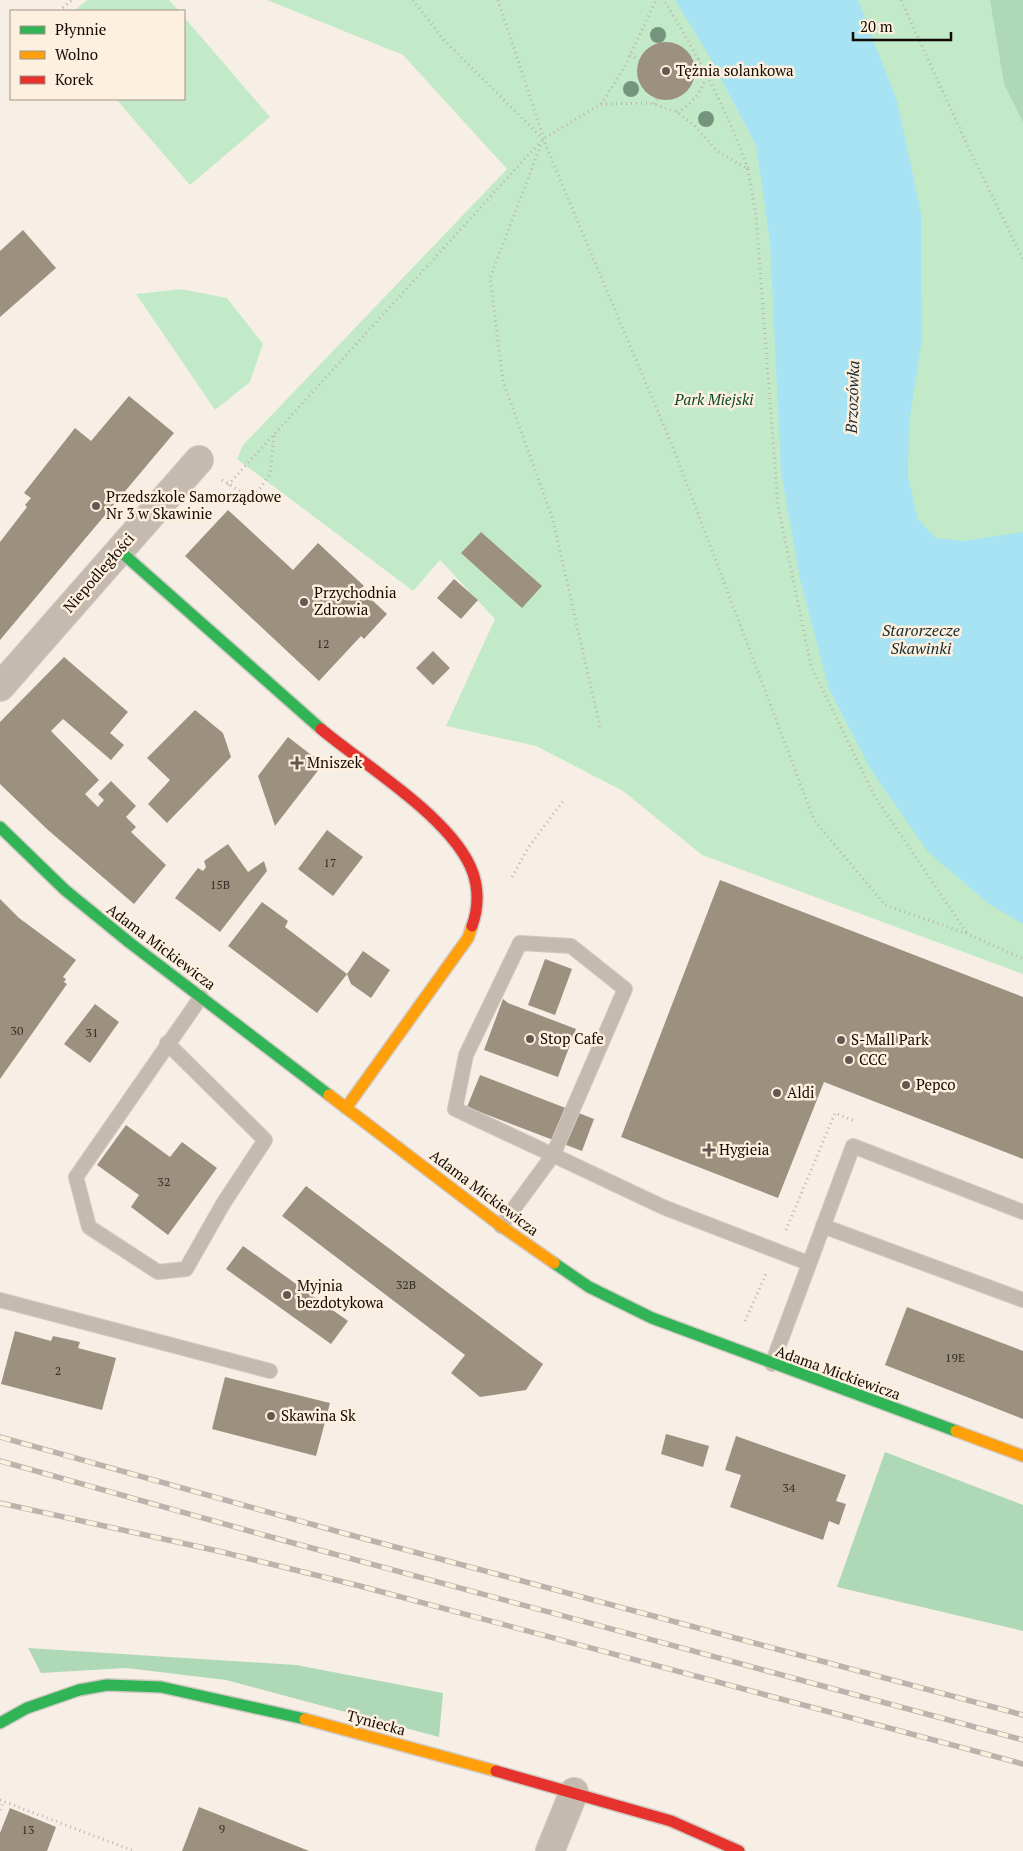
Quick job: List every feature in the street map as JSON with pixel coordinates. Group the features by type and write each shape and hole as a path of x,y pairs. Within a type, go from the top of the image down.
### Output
{"street":[{"name":"Niepodległości","path":"0,687 199,460"},
{"path":"120,550 340,745 448,831 471,867 476,883 478,901 476,919 468,938 346,1108"},
{"name":"Adama Mickiewicza","path":"0,827 87,909 501,1226 576,1278 619,1303 652,1318 1023,1456"},
{"name":"Tyniecka","path":"0,1723 26,1708 79,1690 107,1685 161,1687 290,1715 574,1792 672,1821 740,1851"},
{"path":"550,1851 574,1792"}],"lane":[{"path":"501,1226 553,1155 625,990 571,946 520,943 466,1055 455,1109 553,1155 663,1207 808,1263"},
{"path":"168,1044 265,1140 223,1204 186,1269 158,1272 89,1227 76,1177 168,1044 201,997"},
{"path":"772,1364 853,1146 1023,1212"},
{"path":"823,1226 1023,1300"},
{"path":"0,1300 270,1371"}],"path":[{"path":"60,10 72,0"},
{"path":"413,0 444,40 543,139"},
{"path":"498,0 543,139 674,450 814,820 885,905 968,934 1023,959"},
{"path":"274,435 270,474 256,494 247,495 228,485 543,139 601,104 630,55 656,0"},
{"path":"664,0 707,73 732,125 748,169 756,216 778,506 811,666 875,797 968,934"},
{"path":"901,0 970,151 1023,259"},
{"path":"630,55 639,60"},
{"path":"694,62 699,59"},
{"path":"677,112 686,108 697,96 707,73"},
{"path":"654,104 657,98"},
{"path":"601,104 654,104 677,112 694,125 717,151 748,169"},
{"path":"543,139 490,278 503,381 553,520 600,727"},
{"path":"512,877 528,848 563,801"},
{"path":"0,1810 2,1801 134,1851"}],"green space":[{"path":"87,0 169,0 178,10 75,10"},
{"name":"Park Miejski","path":"267,0 1023,0 1023,974 702,855 623,791 536,746 446,726 495,619 440,560 413,591 237,459 243,445 507,169 403,55"},
{"path":"990,0 1023,0 1023,122 1004,84"},
{"path":"185,18 270,117 190,185 117,100 185,100"},
{"path":"181,289 227,298 263,344 250,382 215,410 136,294"},
{"path":"885,1452 1023,1505 1023,1631 837,1587"},
{"path":"28,1648 296,1665 443,1693 439,1737 226,1680 126,1668 41,1673"}],"water":[{"name":"Starorzecze Skawinki","path":"675,0 858,0 897,101 921,213 922,339 909,423 908,477 918,519 936,538 964,541 1023,532 1023,924 989,904 928,852 871,770 829,689 800,579 781,472 770,242 756,145 708,54"}],"building":[{"name":"Tężnia solankowa","path":"666,42 677,44 690,55 695,71 693,82 682,95 666,100 655,98 642,87 637,71 639,60 650,47"},
{"path":"23,230 56,268 0,317 0,251"},
{"path":"129,396 174,433 0,640 0,542 27,507 25,505 31,498 24,493 75,428 91,441"},
{"name":"Przychodnia Zdrowia","path":"228,510 293,570 318,543 364,586 360,589 387,614 364,639 361,636 319,681 185,556"},
{"path":"481,532 542,586 522,608 461,553"},
{"path":"454,579 478,600 461,619 437,598"},
{"path":"433,651 450,668 433,685 416,668"},
{"path":"64,657 128,712 110,733 124,745 111,760 63,719 51,731 99,780 85,794 98,807 104,800 98,794 111,781 136,806 126,817 136,827 131,832 166,865 134,904 48,830 0,784 0,722"},
{"path":"195,710 223,733 231,757 167,823 148,804 170,780 147,758"},
{"path":"288,737 323,764 275,826 258,776"},
{"path":"327,830 363,857 333,896 298,869"},
{"path":"228,844 248,872 264,861 267,871 220,932 175,898 198,868 203,871 206,867 204,861"},
{"name":"S-Mall Park","path":"720,880 1023,997 1023,1159 824,1082 778,1198 621,1137"},
{"path":"0,899 19,918 76,960 63,977 66,979 64,982 67,984 0,1079"},
{"path":"262,902 288,921 285,927 347,974 317,1013 228,946"},
{"path":"363,951 390,970 371,998 351,984 347,974"},
{"path":"545,959 572,969 555,1015 528,1005"},
{"name":"Stop Cafe","path":"503,999 508,1003 576,1029 558,1077 484,1050"},
{"path":"95,1004 119,1022 90,1063 64,1044"},
{"path":"480,1075 594,1119 582,1151 467,1107"},
{"path":"126,1125 170,1157 182,1142 217,1168 168,1235 131,1207 139,1195 97,1165"},
{"path":"306,1186 543,1364 526,1390 480,1397 451,1373 465,1355 282,1216"},
{"name":"Myjnia bezdotykowa","path":"243,1246 348,1321 331,1344 226,1269"},
{"path":"907,1307 1023,1351 1023,1419 885,1365"},
{"path":"15,1331 51,1341 53,1336 80,1342 78,1348 116,1358 102,1410 1,1384"},
{"name":"Skawina Sk","path":"225,1377 330,1403 316,1456 212,1429"},
{"path":"666,1434 709,1446 703,1467 661,1454"},
{"path":"736,1436 846,1475 836,1501 846,1504 839,1525 829,1521 823,1540 730,1507 741,1475 725,1470"},
{"path":"199,1807 309,1851 182,1851"},
{"path":"10,1808 56,1827 47,1851 0,1851 0,1833"}],"railway":[{"path":"0,1437 343,1533 1023,1715"},
{"path":"0,1461 271,1537 1023,1740"},
{"path":"0,1503 218,1551 360,1586 1023,1764"}],"traffic: fast":[{"path":"120,551 321,729"},
{"path":"0,827 65,890 130,943 329,1095"},
{"path":"554,1263 589,1287 652,1318 956,1431"},
{"path":"0,1723 27,1708 79,1690 107,1685 161,1687 305,1719"}],"traffic: slow":[{"path":"346,1108 468,938 472,926"},
{"path":"329,1095 501,1226 554,1263"},
{"path":"956,1431 1023,1456"},
{"path":"305,1719 496,1771"}],"traffic: jam":[{"path":"321,729 428,813 463,853 473,873 477,893 477,907 472,926"},
{"path":"496,1771 671,1821 739,1851"}],"place":[{"name":"Tężnia solankowa","path":"666,71"},
{"name":"Przedszkole Samorządowe Nr 3 w Skawinie","path":"96,506"},
{"name":"Przychodnia Zdrowia","path":"304,602"},
{"name":"Mniszek","path":"297,763"},
{"name":"Stop Cafe","path":"530,1039"},
{"name":"S-Mall Park","path":"841,1040"},
{"name":"CCC","path":"849,1060"},
{"name":"Pepco","path":"906,1085"},
{"name":"Aldi","path":"777,1093"},
{"name":"Hygieia","path":"709,1150"},
{"name":"Myjnia bezdotykowa","path":"287,1295"},
{"name":"Skawina Sk","path":"271,1416"}],"water label":[{"name":"Brzozówka","path":"852,397"}]}
